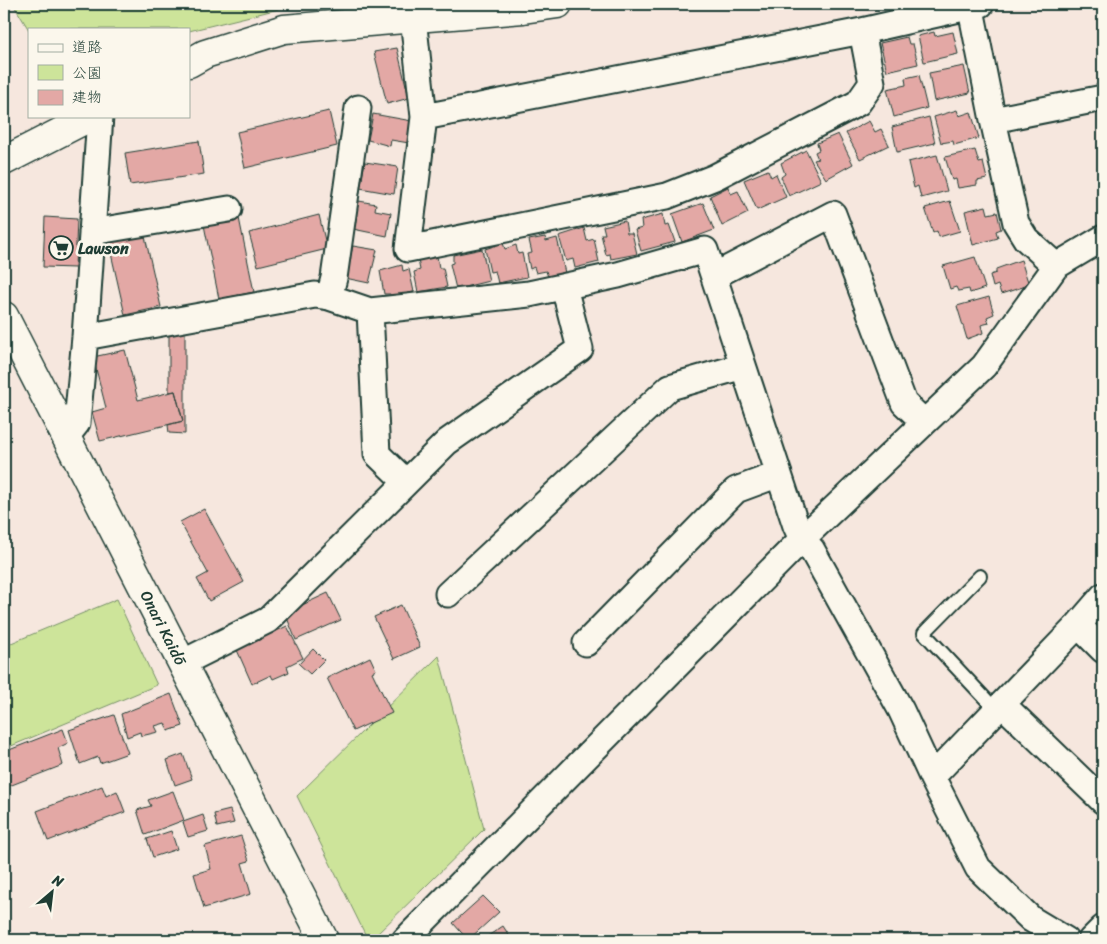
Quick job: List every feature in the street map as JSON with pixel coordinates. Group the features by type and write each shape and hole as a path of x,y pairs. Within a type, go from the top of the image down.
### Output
{"street":[{"path":"190,62 205,54 284,30 523,9 558,4"},
{"path":"424,117 862,31 974,4 992,120 1016,223 1026,239 1056,266"},
{"path":"413,18 424,117 408,248 667,196 715,177 858,103 872,83 862,31"},
{"path":"992,120 1103,98"},
{"path":"329,297 334,278 358,108"},
{"path":"4,160 88,118"},
{"path":"66,438 77,423 86,337 100,118"},
{"path":"92,232 229,209"},
{"path":"714,276 833,214 904,402 924,422"},
{"path":"405,940 802,539 984,366 1056,266 1103,238"},
{"path":"86,337 315,295 329,297 370,310 528,294 618,275 705,250 796,526 802,539 812,550 901,710 978,868 1031,919 1066,940"},
{"path":"182,663 268,620 447,442 580,349 564,287"},
{"path":"370,310 377,454 406,482"},
{"name":"Onari Kaidō","path":"4,316 324,940"},
{"path":"448,594 670,387 744,366"},
{"path":"586,643 736,490 779,474"},
{"path":"932,777 1078,625 1103,596"},
{"path":"1078,625 1103,650"},
{"path":"999,707 1103,801"},
{"path":"1090,940 1103,928"}],"lane":[{"path":"980,576 924,633 999,707"}],"green space":[{"path":"13,4 299,4 190,31 190,28 28,28"},
{"path":"117,599 157,685 4,749 4,646"},
{"path":"439,656 484,829 371,940 368,940 297,796"}],"building":[{"path":"934,32 935,36 953,32 958,54 924,62 918,36"},
{"path":"907,37 909,44 913,44 918,64 887,71 880,43"},
{"path":"397,48 409,98 387,104 374,52"},
{"path":"964,66 970,93 934,101 929,73"},
{"path":"919,75 927,108 894,117 887,89 906,85 905,78"},
{"path":"957,110 959,116 971,112 979,138 954,145 953,141 941,143 934,117"},
{"path":"329,111 337,146 245,168 237,132"},
{"path":"373,114 412,121 409,143 391,140 390,146 368,140"},
{"path":"929,117 935,143 897,152 892,127"},
{"path":"869,121 875,132 881,129 889,145 860,159 846,133"},
{"path":"838,134 853,164 826,179 814,160 818,159 815,152 819,150 817,143"},
{"path":"199,141 204,174 130,185 125,153"},
{"path":"806,150 821,181 789,196 781,177 785,174 781,163"},
{"path":"975,150 979,163 983,162 987,179 977,181 977,185 958,188 956,179 952,180 945,157"},
{"path":"937,155 947,191 921,198 918,186 914,188 908,162"},
{"path":"365,162 398,167 394,194 360,188"},
{"path":"768,170 771,177 776,174 786,197 757,210 744,180"},
{"path":"728,187 731,194 738,191 748,213 722,226 710,196"},
{"path":"359,201 376,204 375,210 391,213 387,236 353,229"},
{"path":"950,201 960,231 939,237 937,231 933,233 925,208"},
{"path":"703,203 714,230 682,242 672,214"},
{"path":"986,206 988,214 997,212 1001,229 996,231 998,238 973,245 965,211"},
{"path":"663,214 665,226 669,225 675,242 641,251 635,230 642,228 641,220"},
{"path":"319,215 327,249 258,266 249,233"},
{"path":"45,217 77,219 75,268 43,267"},
{"path":"239,218 254,292 219,299 204,225"},
{"path":"625,221 627,233 632,233 637,254 611,259 610,254 606,255 601,234 605,234 603,226"},
{"path":"584,228 587,241 594,239 599,262 575,268 573,259 566,261 559,236"},
{"path":"144,232 161,307 125,315 108,240"},
{"path":"545,237 546,241 557,238 565,273 548,277 546,271 536,273 534,267 530,269 527,254 532,253 529,240"},
{"path":"503,243 505,249 516,245 518,254 522,253 527,277 498,283 495,271 490,272 485,249"},
{"path":"353,246 377,250 369,283 345,278"},
{"path":"482,249 489,281 456,289 450,264 453,263 453,255"},
{"path":"437,256 439,268 443,268 447,287 418,292 414,272 420,270 418,260"},
{"path":"975,257 985,288 970,293 969,289 958,291 956,287 950,289 943,266"},
{"path":"1021,260 1029,285 1001,294 998,285 993,287 990,275 996,273 996,269"},
{"path":"402,265 403,271 409,269 414,292 407,293 408,299 392,299 390,294 384,294 380,271"},
{"path":"989,297 994,314 987,317 989,323 981,325 983,333 967,339 957,306"},
{"path":"169,327 185,327 185,434 169,433 168,425 183,421 175,391 169,392"},
{"path":"125,350 138,400 175,391 183,421 100,441 92,412 106,408 93,357"},
{"path":"204,509 244,582 209,601 197,579 208,573 180,522"},
{"path":"328,593 341,620 296,640 285,613"},
{"path":"401,605 420,647 394,659 374,617"},
{"path":"287,626 303,658 287,666 289,672 273,679 271,675 252,684 237,650"},
{"path":"313,649 324,660 310,674 299,664"},
{"path":"370,657 376,670 372,672 392,713 353,731 327,678"},
{"path":"171,694 183,726 168,731 165,723 155,726 158,732 141,736 140,732 127,737 121,714"},
{"path":"114,715 128,753 100,763 98,757 80,764 69,730"},
{"path":"63,729 68,743 58,748 63,765 4,788 4,752"},
{"path":"183,754 192,779 175,785 167,760"},
{"path":"102,786 106,796 117,791 125,812 48,841 37,811"},
{"path":"173,791 184,820 145,835 137,810 151,806 148,800"},
{"path":"230,810 234,823 217,827 214,814"},
{"path":"203,815 208,831 188,837 183,822"},
{"path":"171,831 177,849 153,857 147,839"},
{"path":"241,836 249,861 242,863 251,894 204,908 194,874 211,869 205,846"},
{"path":"483,896 499,912 468,940 453,923"},
{"path":"503,926 512,940 491,940 488,936"}],"place":[{"name":"Lawson","path":"61,248"}]}
